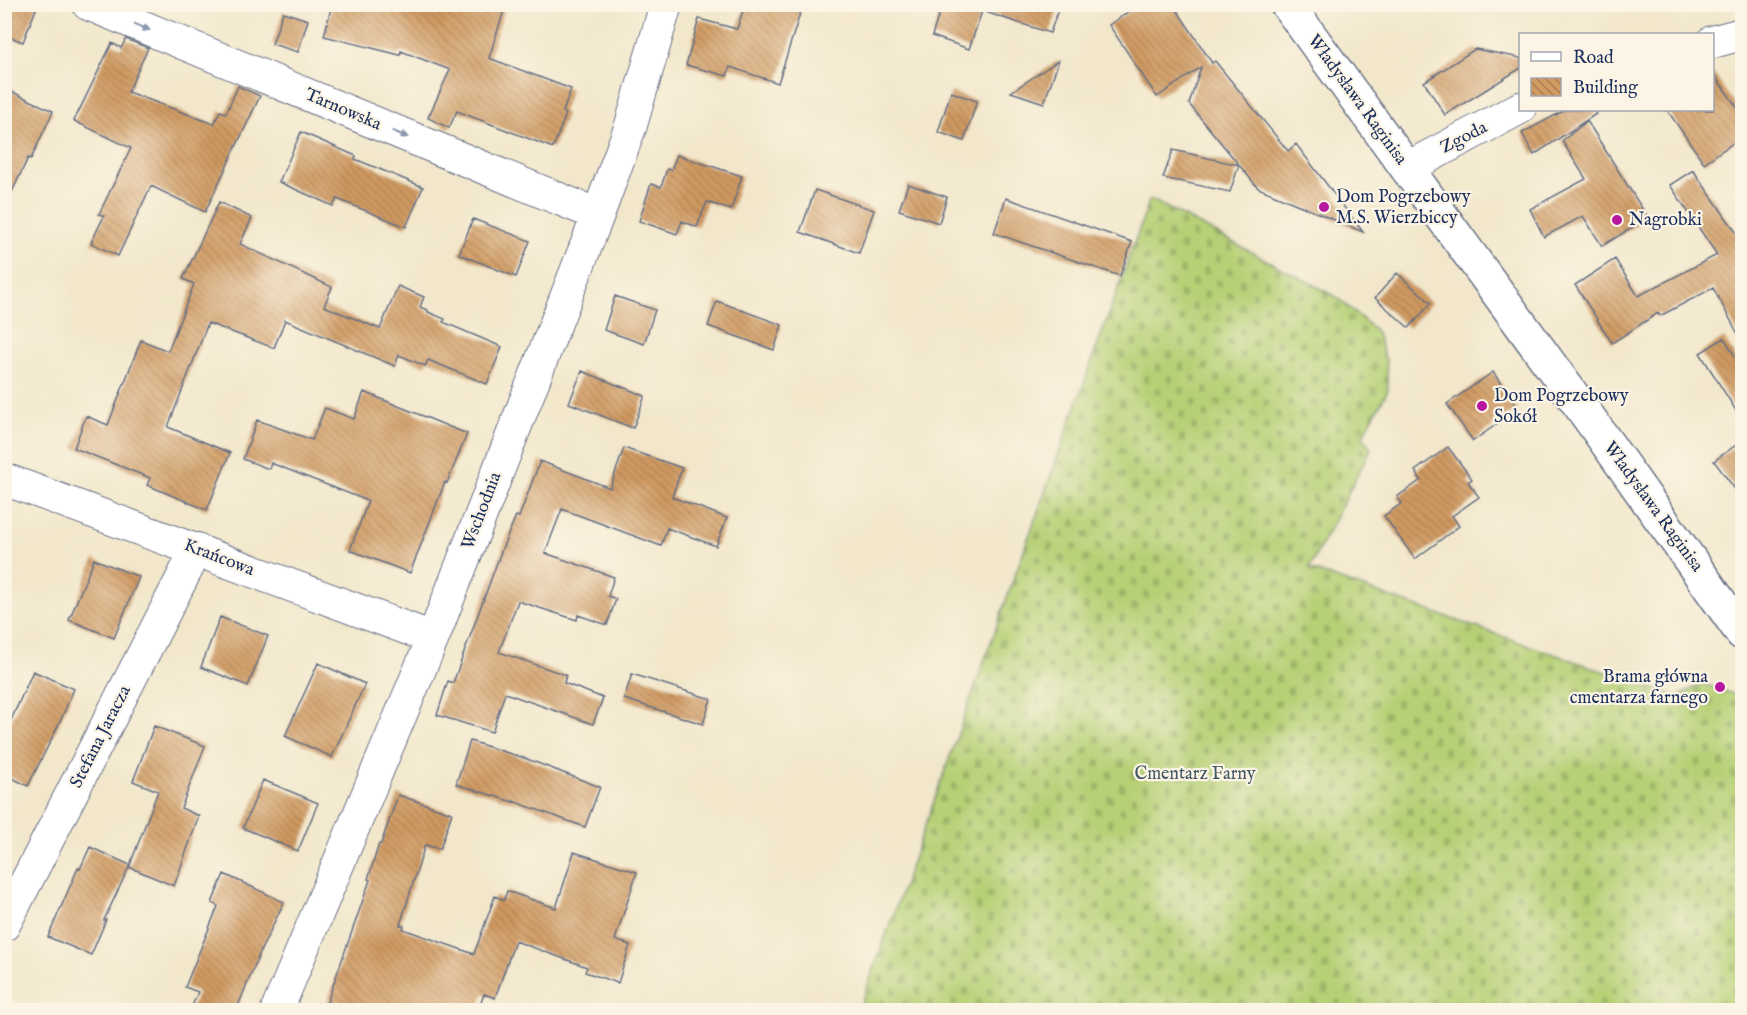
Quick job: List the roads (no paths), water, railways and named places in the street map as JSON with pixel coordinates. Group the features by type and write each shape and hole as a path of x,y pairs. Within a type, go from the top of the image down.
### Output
{"street":[{"name":"Tarnowska","path":"88,4 598,215"},
{"name":"Wschodnia","path":"277,1011 433,638 598,215 631,125 666,4"},
{"name":"Władysława Raginisa","path":"1287,4 1738,618"},
{"path":"1714,42 1743,34"},
{"name":"Zgoda","path":"1407,168 1519,109"},
{"name":"Krańcowa","path":"4,479 433,638"},
{"name":"Stefana Jaracza","path":"4,925 197,549"}],"place":[{"name":"Dom Pogrzebowy M.S. Wierzbiccy","path":"1324,207"},
{"name":"Nagrobki","path":"1617,220"},
{"name":"Dom Pogrzebowy Sokół","path":"1482,406"},
{"name":"Brama główna cmentarza farnego","path":"1720,687"}],"park label":[{"name":"Cmentarz Farny","path":"1195,774"}]}
